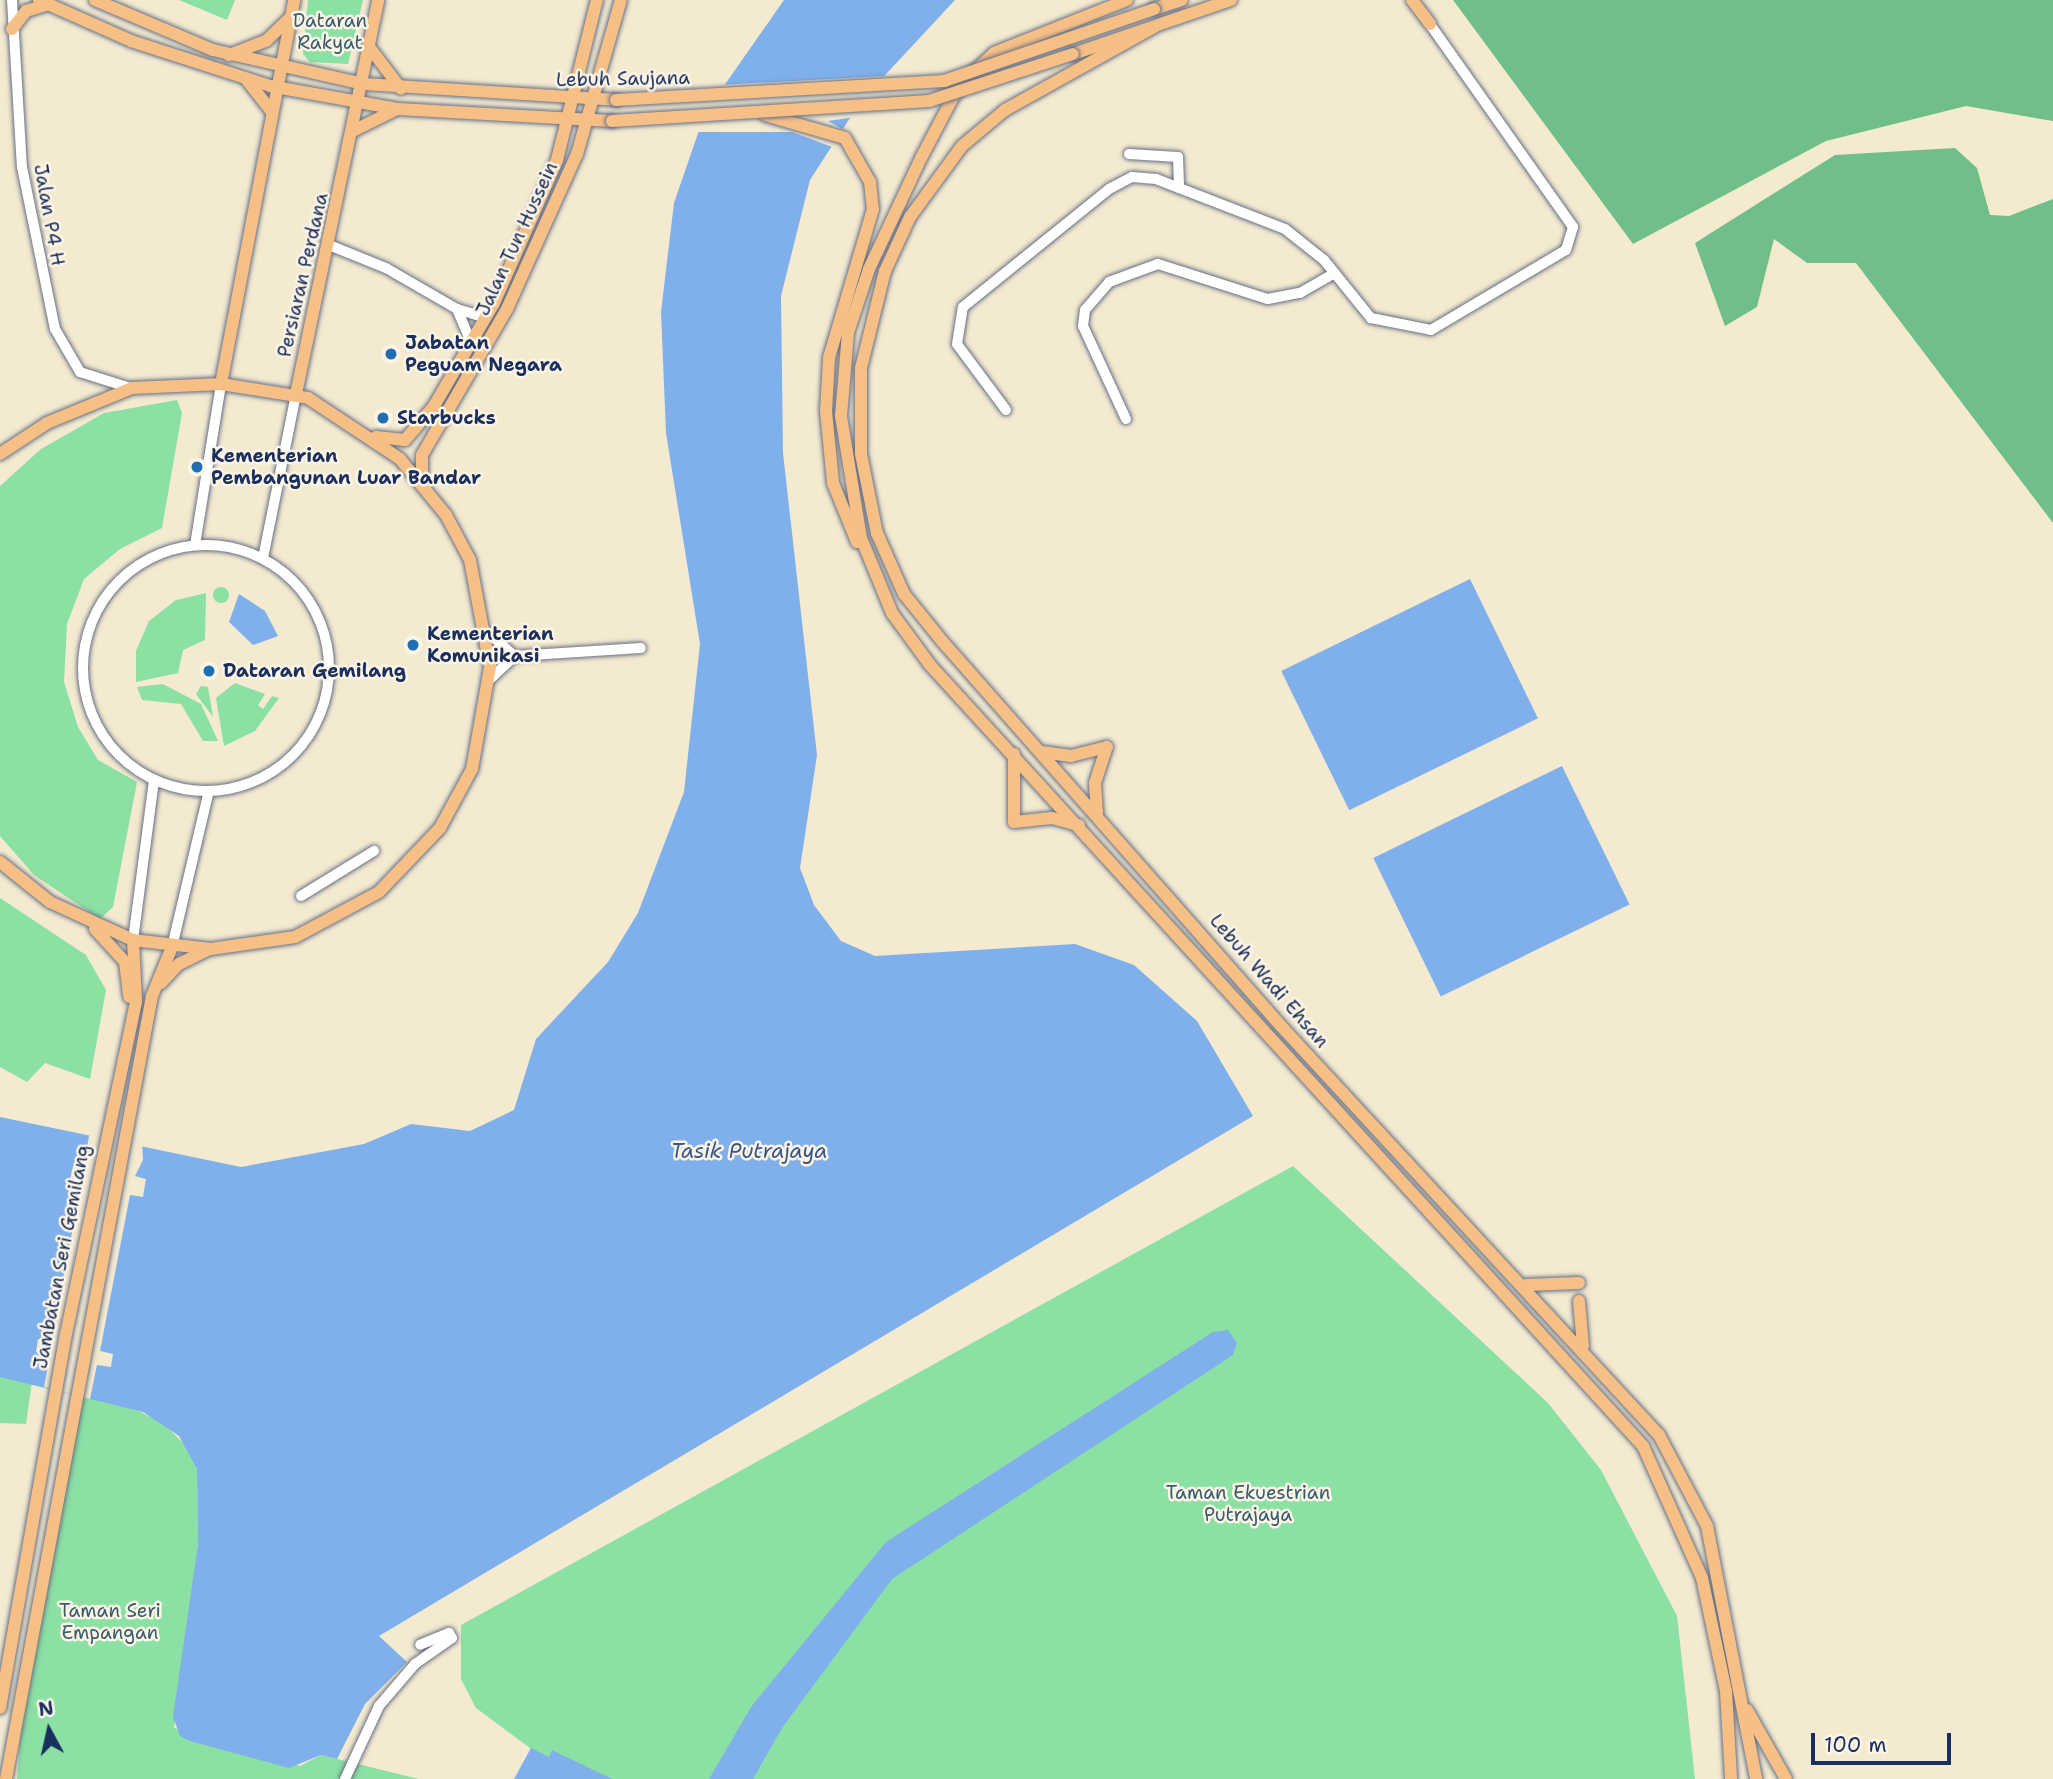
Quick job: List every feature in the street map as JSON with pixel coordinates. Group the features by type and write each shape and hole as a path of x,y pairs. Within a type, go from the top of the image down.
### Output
{"main road":[{"name":"Lebuh Saujana","path":"95,0 229,55 281,68 364,85 574,101 944,80 1182,0"},
{"path":"221,384 294,0"},
{"name":"Persiaran Perdana","path":"296,394 361,104 379,0"},
{"name":"Jalan Tun Hussein","path":"375,437 405,440 435,406 490,309 569,121 597,0"},
{"name":"Jalan Tun Hussein","path":"423,481 422,455 507,309 590,121 621,0"},
{"path":"865,549 851,501 841,416 848,333 869,269 921,158 959,86 994,52 1127,0"},
{"path":"1077,60 1154,27 1231,0"},
{"path":"1412,0 1430,24"},
{"path":"1425,0 1430,24"},
{"path":"12,29 26,11 44,2"},
{"name":"Lebuh Saujana","path":"44,2 131,41 277,88 398,109 569,121 765,115 929,101 1077,60"},
{"path":"229,55 266,41 290,18"},
{"path":"370,48 402,89"},
{"name":"Lebuh Wadi Ehsan","path":"1077,60 1005,110 962,146 909,217 885,271 861,368 859,411 877,533 904,594 1281,1026 1525,1285 1659,1435 1692,1491 1717,1564 1731,1689"},
{"path":"247,80 272,112"},
{"path":"355,130 398,109"},
{"path":"765,115 845,138 870,182 873,209 829,358 825,424 833,483 855,540 865,549"},
{"path":"0,454 47,423 132,388 221,384 296,394 375,437 423,481 469,556 487,632 489,680 468,782 406,871 348,913 295,937 211,949 172,947 134,940 82,920"},
{"name":"Lebuh Wadi Ehsan","path":"865,549 892,613 930,665 1083,826 1643,1446 1702,1578 1731,1689"},
{"path":"1042,752 1071,757 1107,747 1095,783 1097,813"},
{"path":"1014,754 1014,822 1052,818 1083,826"},
{"path":"0,862 114,944 125,962 130,1021"},
{"path":"130,1021 137,978 134,940"},
{"path":"152,996 172,947"},
{"path":"152,996 179,964 211,949"},
{"name":"Jambatan Seri Gemilang","path":"12,1731 152,996"},
{"name":"Jambatan Seri Gemilang","path":"0,1708 48,1433 130,1021"},
{"path":"1525,1285 1579,1283"},
{"path":"1579,1301 1583,1348"},
{"path":"1731,1689 1731,1779"},
{"path":"1731,1689 1756,1779"},
{"path":"1731,1689 1763,1747 1786,1779"},
{"path":"6,1779 12,1731"},
{"path":"12,1731 15,1779"}],"street":[{"name":"Jalan P4 H","path":"12,0 22,167 55,329 80,372 132,388"},
{"path":"1006,410 957,344 962,307 1120,182 1144,177 1285,229 1335,273 1371,318 1431,330 1572,244 1573,227 1430,24"},
{"path":"1129,154 1178,157 1179,188"},
{"path":"329,245 386,268 457,309 477,315 490,309"},
{"path":"1126,419 1083,326 1085,310 1108,282 1158,264 1268,299 1300,293 1335,273"},
{"path":"457,309 471,342"},
{"path":"195,545 221,384"},
{"name":"Persiaran Perdana","path":"262,558 296,394"},
{"path":"195,545 262,558 301,589 315,610 329,657 329,682 313,729 279,766 258,779 209,791 153,780 130,766 96,725 82,674 83,647 104,597 122,577 156,556 195,545"},
{"path":"487,632 515,656"},
{"path":"489,680 515,656 641,648"},
{"path":"134,940 153,780"},
{"path":"172,947 209,791"},
{"path":"301,896 374,851"},
{"path":"345,1779 365,1728 387,1695 415,1664 452,1638 449,1633 420,1645"}],"green space":[{"path":"179,0 235,0 227,20"},
{"name":"Dataran Rakyat","path":"308,0 363,0 348,64 310,62 303,54"},
{"path":"1453,0 2053,0 2053,121 1966,106 1826,141 1633,244"},
{"path":"1955,148 1977,168 1990,215 2009,216 2053,199 2053,523 1856,263 1807,263 1774,239 1757,307 1725,326 1695,243 1835,155"},
{"path":"177,400 182,413 162,528 120,549 84,579 67,624 64,682 78,727 98,760 137,782 113,907 100,919 34,875 0,836 0,486 41,449 104,413"},
{"path":"221,587 227,589 227,601 221,603 215,601 213,595 215,589"},
{"path":"206,593 205,640 183,650 178,673 136,682 136,651 149,621 176,600"},
{"path":"235,683 265,694 258,705 263,709 272,696 279,698 255,731 224,746 216,698"},
{"path":"163,684 201,704 218,741 203,741 181,704 142,700 137,687"},
{"path":"201,686 208,687 213,717 196,694"},
{"path":"0,898 86,955 106,990 90,1079 45,1063 27,1082 0,1067"},
{"name":"Taman Ekuestrian Putrajaya","path":"1293,1166 1548,1403 1601,1470 1677,1616 1695,1779 572,1779 476,1708 461,1679 461,1625"},
{"path":"0,1377 32,1381 26,1424 0,1423"},
{"name":"Taman Seri Empangan","path":"80,1393 125,1404 164,1424 190,1450 197,1469 198,1544 174,1728 300,1766 321,1755 419,1779 17,1779 23,1701"}],"water":[{"name":"Tasik Putrajaya","path":"784,0 955,0 861,101 810,180 781,296 783,453 817,755 800,868 814,905 841,941 875,956 1075,944 1134,965 1197,1021 1253,1116 379,1636 407,1662 365,1704 337,1759 321,1755 289,1768 190,1741 180,1736 173,1717 198,1544 197,1469 179,1436 143,1412 0,1377 0,1117 241,1167 364,1144 411,1124 470,1131 514,1110 536,1039 608,962 638,913 684,792 700,644 666,433 661,312 674,203 705,113"},
{"path":"1470,579 1538,718 1349,810 1281,671"},
{"path":"239,594 265,611 278,636 253,645 229,622"},
{"path":"1562,766 1630,904 1441,996 1373,858"},
{"path":"1228,1330 1237,1343 1233,1355 892,1579 782,1728 753,1779 709,1779 751,1707 886,1542 1213,1332"},
{"path":"531,1748 549,1757 552,1750 612,1779 514,1779"}],"pier":[{"path":"885,76 855,117 828,121 846,131 835,148 792,132 695,132 719,85"},
{"path":"90,1131 142,1141 143,1160 135,1176 146,1179 143,1197 130,1195 100,1351 113,1354 111,1367 97,1365 90,1399 44,1387 50,1355 36,1352 38,1339 51,1341 81,1186 69,1184 73,1166 83,1168"}],"place":[{"name":"Jabatan Peguam Negara","path":"391,354"},
{"name":"Starbucks","path":"383,418"},
{"name":"Kementerian Pembangunan Luar Bandar","path":"197,467"},
{"name":"Kementerian Komunikasi","path":"413,645"},
{"name":"Dataran Gemilang","path":"209,671"}]}
